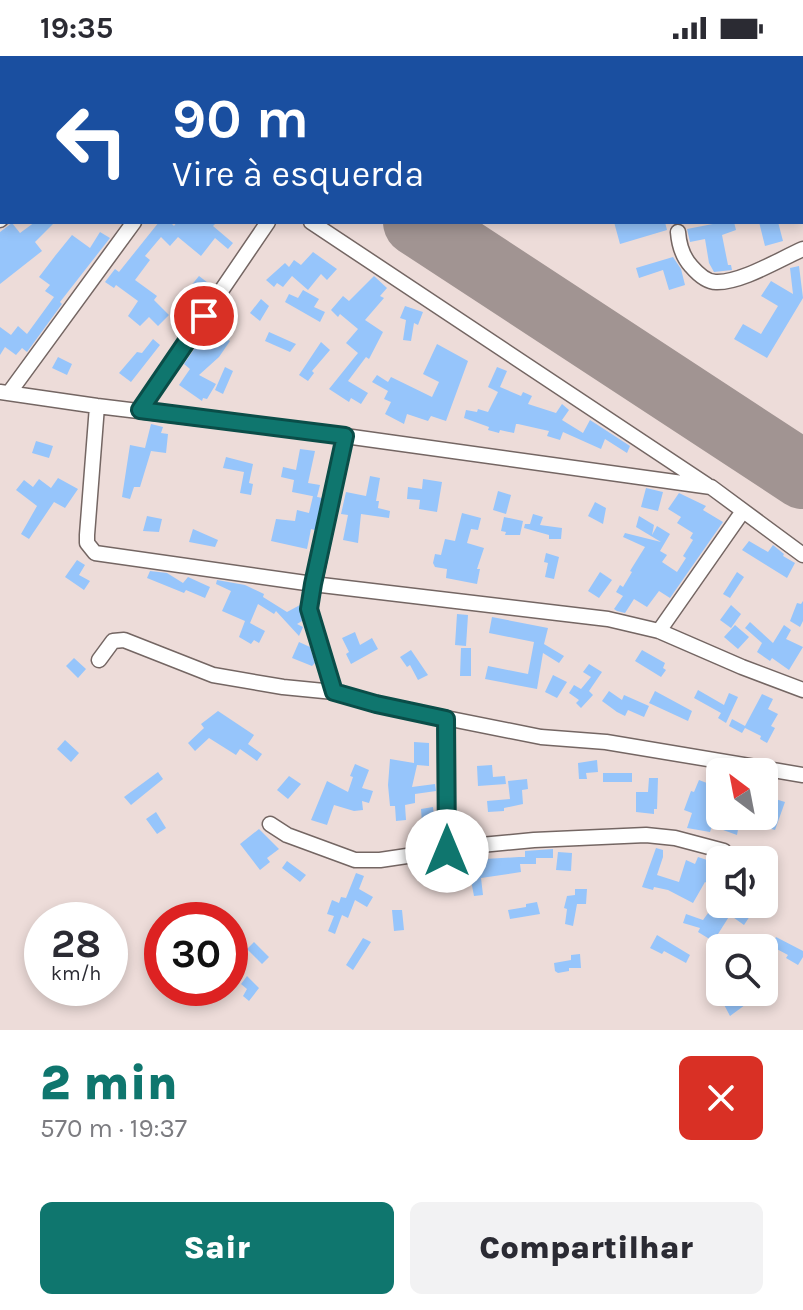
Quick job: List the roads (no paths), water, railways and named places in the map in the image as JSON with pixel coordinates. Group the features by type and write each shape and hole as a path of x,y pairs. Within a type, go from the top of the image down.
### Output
{"street":[{"path":"132,224 5,393 711,487"},
{"path":"140,410 267,224"},
{"path":"314,224 711,487 803,555"},
{"path":"678,232 688,263 703,278 714,282 740,277 803,249"},
{"path":"97,406 87,535 90,549 95,553 313,584 608,619 659,631 803,690"},
{"path":"334,692 309,609 345,436"},
{"path":"659,631 743,511"},
{"path":"99,660 113,641 124,640 213,675 334,692 376,704 541,737 606,742 803,775"},
{"path":"446,719 447,851"},
{"path":"270,824 287,835 355,860 380,860 534,840 646,835 706,846"}]}
